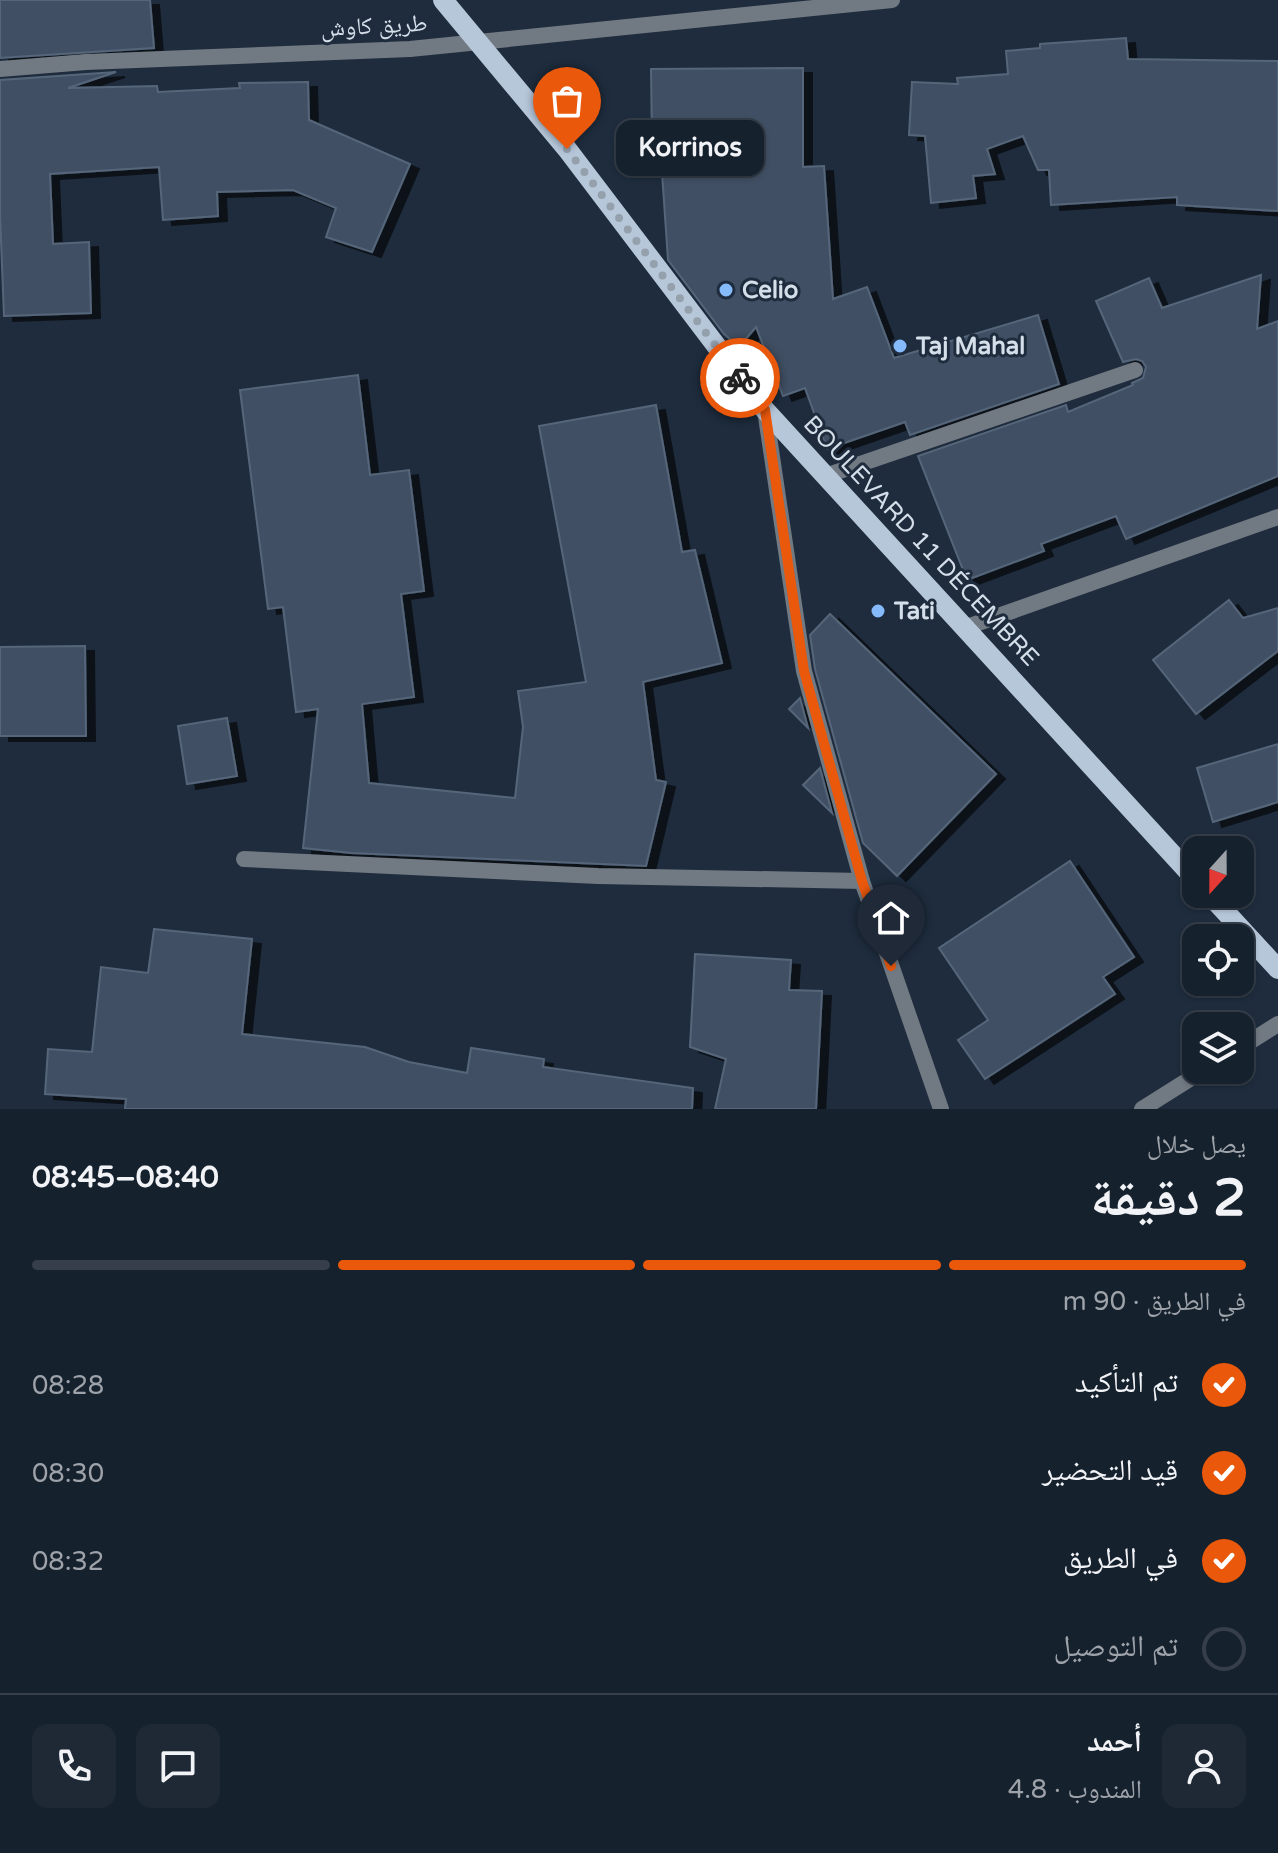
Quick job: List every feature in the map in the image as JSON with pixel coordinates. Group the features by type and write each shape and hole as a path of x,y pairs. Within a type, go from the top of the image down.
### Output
{"main road":[{"name":"BOULEVARD 11 DÉCEMBRE","path":"443,0 567,149 765,410 1182,865"},
{"path":"1222,908 1278,969"}],"street":[{"name":"طريق كاوش","path":"0,69 86,62 410,49 892,0"},
{"path":"825,476 1135,370"},
{"path":"765,410 804,671 862,881 941,1109"},
{"path":"964,628 1278,517"},
{"path":"244,859 598,876 862,881"},
{"path":"1254,1039 1278,1024"},
{"path":"1142,1109 1182,1084"}],"building":[{"path":"0,0 150,0 154,48 0,58"},
{"path":"1126,38 1128,59 1278,61 1278,211 1177,205 1177,197 1051,205 1049,170 1038,170 1023,136 987,149 995,174 973,176 976,198 931,203 925,136 909,135 912,82 958,84 957,78 1008,74 1006,51 1040,48 1040,44"},
{"path":"803,68 803,167 824,166 833,299 867,287 894,358 1038,315 1059,384 910,435 905,422 827,449 805,388 783,396 756,327 739,347 724,334 668,260 660,143 652,143 651,69"},
{"path":"116,72 68,88 157,86 158,92 240,88 239,83 308,82 309,120 410,164 372,252 326,237 336,208 293,190 217,192 218,216 163,220 159,167 50,174 53,244 89,242 91,313 4,316 0,80"},
{"path":"1261,275 1257,329 1278,321 1278,476 1126,539 1116,516 1041,544 1044,551 967,580 918,456 1066,405 1068,412 1143,378 1146,367 1142,361 1123,362 1096,301 1149,278 1162,308"},
{"path":"358,375 370,475 409,470 424,591 401,594 414,697 362,704 369,783 515,798 523,727 518,691 586,682 539,426 656,405 682,552 695,550 722,663 643,682 656,780 666,782 646,866 351,853 303,848 318,709 296,712 283,607 268,609 240,390"},
{"path":"1229,600 1243,618 1278,608 1278,651 1196,714 1153,660"},
{"path":"830,614 996,774 897,876 863,843 815,669 810,635"},
{"path":"85,646 86,736 0,736 0,647"},
{"path":"800,698 808,728 789,709"},
{"path":"227,718 237,776 187,784 178,726"},
{"path":"1278,744 1278,802 1213,822 1197,768"},
{"path":"820,768 832,813 803,785"},
{"path":"1070,861 1134,957 1103,977 1115,994 985,1079 958,1040 988,1020 939,948"},
{"path":"154,929 252,939 242,1034 365,1047 409,1062 467,1073 471,1048 544,1059 543,1067 693,1088 692,1109 125,1109 126,1099 45,1094 48,1049 92,1052 101,967 148,973"},
{"path":"695,954 791,960 789,990 822,991 816,1109 715,1109 726,1059 690,1047"}],"way so far":[{"path":"567,149 740,378"}],"place":[{"name":"Korrinos","path":"567,149"},
{"name":"Celio","path":"726,290"},
{"name":"Taj Mahal","path":"900,346"},
{"name":"Tati","path":"878,611"}],"route":[{"path":"740,378 765,410 804,671 862,881 891,966"}]}
